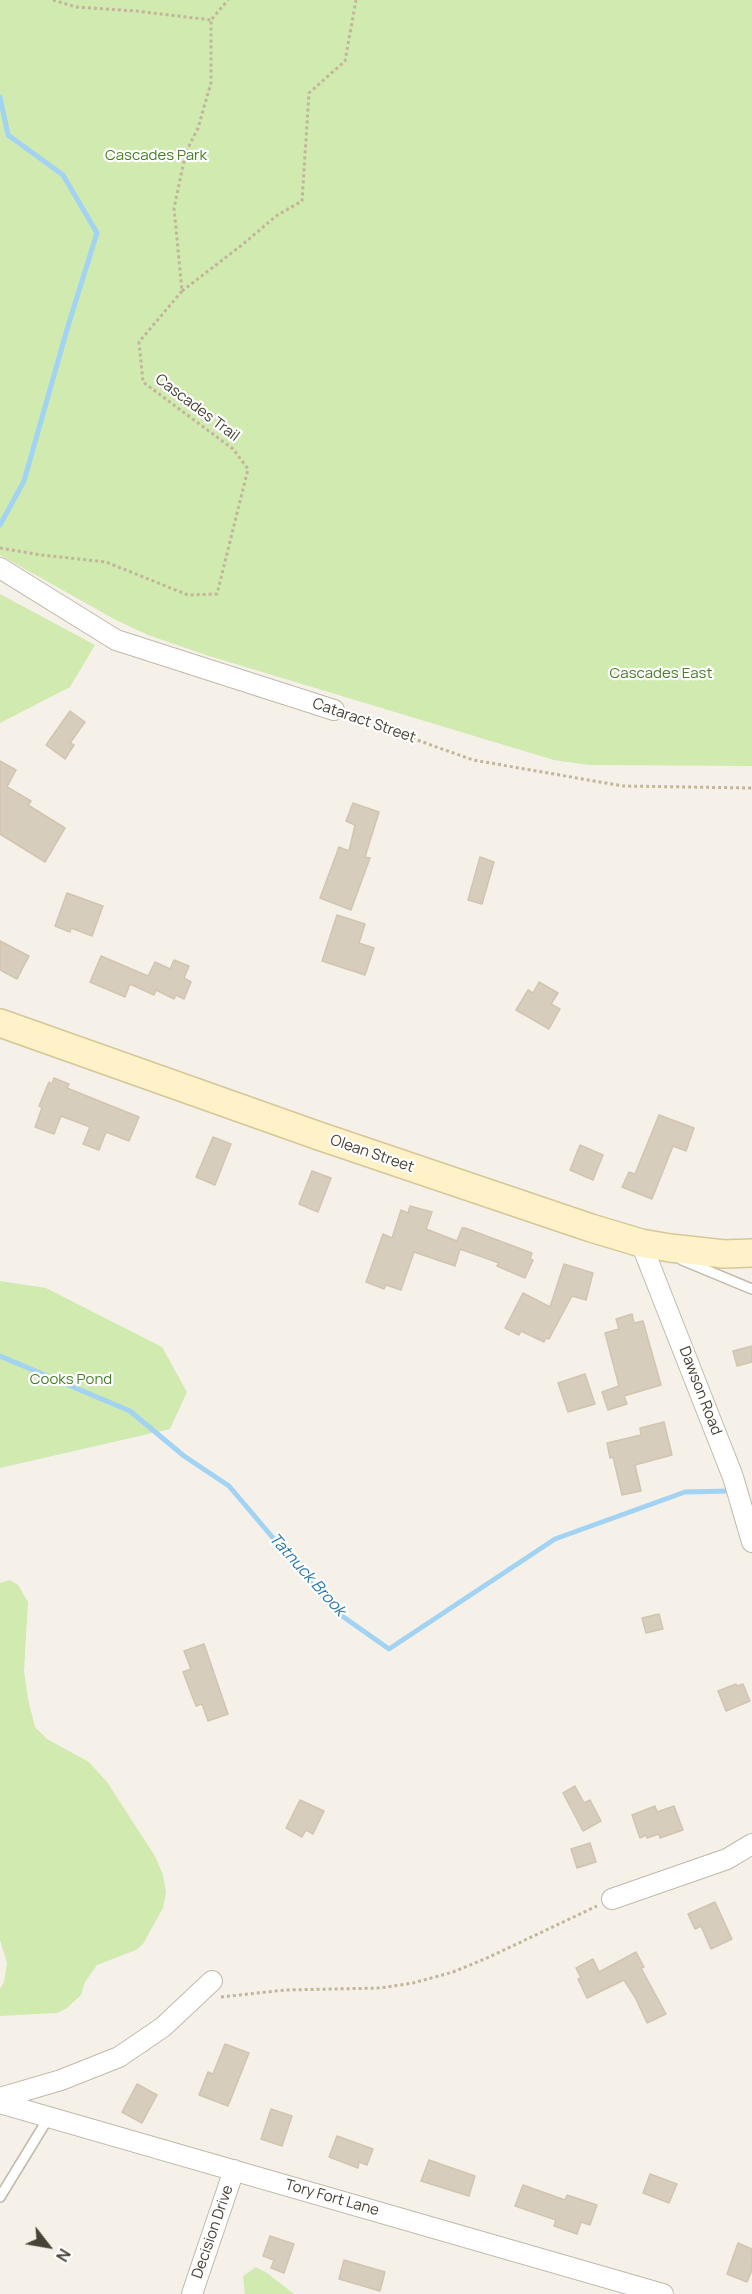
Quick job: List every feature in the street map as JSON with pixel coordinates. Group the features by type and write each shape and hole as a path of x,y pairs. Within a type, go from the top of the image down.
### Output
{"street":[{"name":"Cataract Street","path":"0,568 116,640 334,710"},
{"name":"Olean Street","path":"0,1023 340,1143 591,1228 641,1243 697,1252 752,1253"},
{"name":"Dawson Road","path":"641,1243 733,1478 752,1542"},
{"path":"612,1899 727,1859 752,1844"},
{"path":"0,2098 61,2080 119,2057 215,1989"},
{"name":"Tory Fort Lane","path":"0,2103 663,2294"},
{"name":"Decision Drive","path":"192,2294 234,2170"}],"lane":[{"path":"641,1243 752,1289"},
{"path":"0,2197 49,2117"}],"path":[{"path":"52,0 76,7 136,11 212,21"},
{"path":"182,291 174,208 186,152 198,128 211,83 212,21 228,0"},
{"path":"182,291 242,246 276,216 302,201 309,93 345,61 356,0"},
{"name":"Cascades Trail","path":"0,548 106,562 188,595 217,594 248,469 233,449 143,382 139,342 182,291"},
{"name":"Cataract Street","path":"334,710 473,760 622,786 752,788"},
{"path":"215,1989 380,1988 413,1983 453,1972 487,1958 612,1899"}],"green space":[{"path":"0,0 752,0 752,766 589,765 554,760 209,656 148,635 114,619 0,555"},
{"path":"0,594 95,645 70,687 0,723"},
{"name":"Cooks Pond","path":"0,1281 46,1288 162,1347 187,1392 170,1429 0,1468"},
{"path":"10,1580 18,1585 28,1602 24,1671 35,1727 47,1739 89,1762 107,1782 155,1856 163,1875 166,1893 163,1908 143,1944 136,1950 97,1965 85,1982 81,1995 67,2008 57,2013 0,2016 0,1989 4,1982 7,1963 0,1940 0,1583"},
{"path":"256,2267 294,2294 245,2294 243,2276"}],"building":[{"path":"70,711 85,722 70,743 74,745 65,759 46,745"},
{"path":"0,761 16,770 7,787 31,801 28,805 65,828 45,862 0,834"},
{"path":"353,803 379,812 365,857 370,858 351,910 320,898 339,847 349,851 355,825 346,821"},
{"path":"480,857 494,862 482,904 468,900"},
{"path":"67,893 103,906 92,936 71,928 70,932 55,926"},
{"path":"337,915 365,924 359,943 374,948 365,975 322,961"},
{"path":"0,941 29,956 17,979 0,970"},
{"path":"101,956 148,976 155,962 170,969 174,960 189,966 184,978 191,982 184,999 176,995 174,999 156,990 154,995 130,984 125,997 90,982"},
{"path":"539,982 558,993 551,1004 560,1009 549,1029 516,1010 528,990 533,993"},
{"path":"54,1078 69,1084 67,1088 139,1117 129,1141 106,1132 99,1150 83,1144 90,1127 61,1116 54,1134 35,1127 42,1108 39,1106 49,1082 52,1084"},
{"path":"659,1115 694,1128 686,1151 673,1146 652,1199 622,1187 629,1172 635,1174"},
{"path":"213,1137 231,1144 215,1185 196,1177"},
{"path":"580,1145 603,1155 593,1180 570,1170"},
{"path":"312,1171 331,1178 318,1212 299,1204"},
{"path":"410,1206 432,1212 426,1229 457,1241 462,1228 465,1228 532,1253 530,1259 533,1260 525,1278 497,1266 499,1263 460,1249 455,1266 414,1252 401,1290 386,1285 384,1289 366,1282 383,1234 392,1238 401,1210 408,1213"},
{"path":"564,1264 593,1273 586,1300 572,1296 549,1339 546,1338 544,1342 521,1331 519,1335 505,1328 523,1293 550,1307"},
{"path":"632,1314 634,1323 643,1321 661,1385 624,1396 627,1404 608,1410 602,1392 619,1386 605,1333 619,1329 616,1319"},
{"path":"752,1346 752,1362 737,1366 733,1351"},
{"path":"585,1374 595,1404 568,1412 558,1383"},
{"path":"664,1422 672,1455 635,1465 641,1491 622,1495 613,1457 610,1458 607,1443 641,1435 640,1428"},
{"path":"659,1614 663,1629 646,1633 642,1618"},
{"path":"204,1644 228,1714 208,1721 202,1704 196,1706 183,1672 191,1669 184,1651"},
{"path":"736,1684 737,1686 743,1684 750,1701 726,1711 718,1691"},
{"path":"575,1786 584,1803 590,1800 601,1821 583,1831 563,1793"},
{"path":"300,1800 324,1811 313,1834 306,1830 302,1837 286,1828"},
{"path":"655,1806 657,1812 674,1806 683,1830 660,1838 659,1834 640,1838 632,1815"},
{"path":"590,1843 596,1862 577,1868 571,1849"},
{"path":"715,1902 732,1939 711,1949 701,1926 695,1929 688,1914"},
{"path":"636,1952 644,1967 641,1968 666,2014 647,2023 624,1980 587,1998 578,1979 581,1978 576,1968 593,1959 599,1972"},
{"path":"225,2044 249,2053 228,2106 199,2095 208,2072 213,2074"},
{"path":"137,2084 157,2095 142,2123 122,2112"},
{"path":"271,2109 292,2116 282,2146 261,2139"},
{"path":"337,2136 373,2149 367,2165 359,2162 358,2168 329,2157"},
{"path":"429,2160 475,2176 469,2196 421,2181"},
{"path":"650,2174 677,2184 669,2203 643,2193"},
{"path":"523,2185 565,2200 567,2195 597,2205 590,2225 581,2222 577,2234 554,2226 556,2220 515,2206"},
{"path":"270,2236 294,2244 284,2273 271,2268 274,2260 263,2256"},
{"path":"738,2243 752,2249 752,2270 747,2282 727,2274"},
{"path":"344,2260 385,2272 380,2291 339,2279"}],"waterway":[{"path":"0,97 8,135 63,175 97,233 24,481 0,525"},
{"name":"Tatnuck Brook","path":"0,1356 130,1411 184,1456 229,1486 335,1611 389,1649 555,1539 685,1492 729,1491"}],"park label":[{"name":"Cascades Park","path":"156,156"},
{"name":"Cascades East","path":"661,674"}]}
